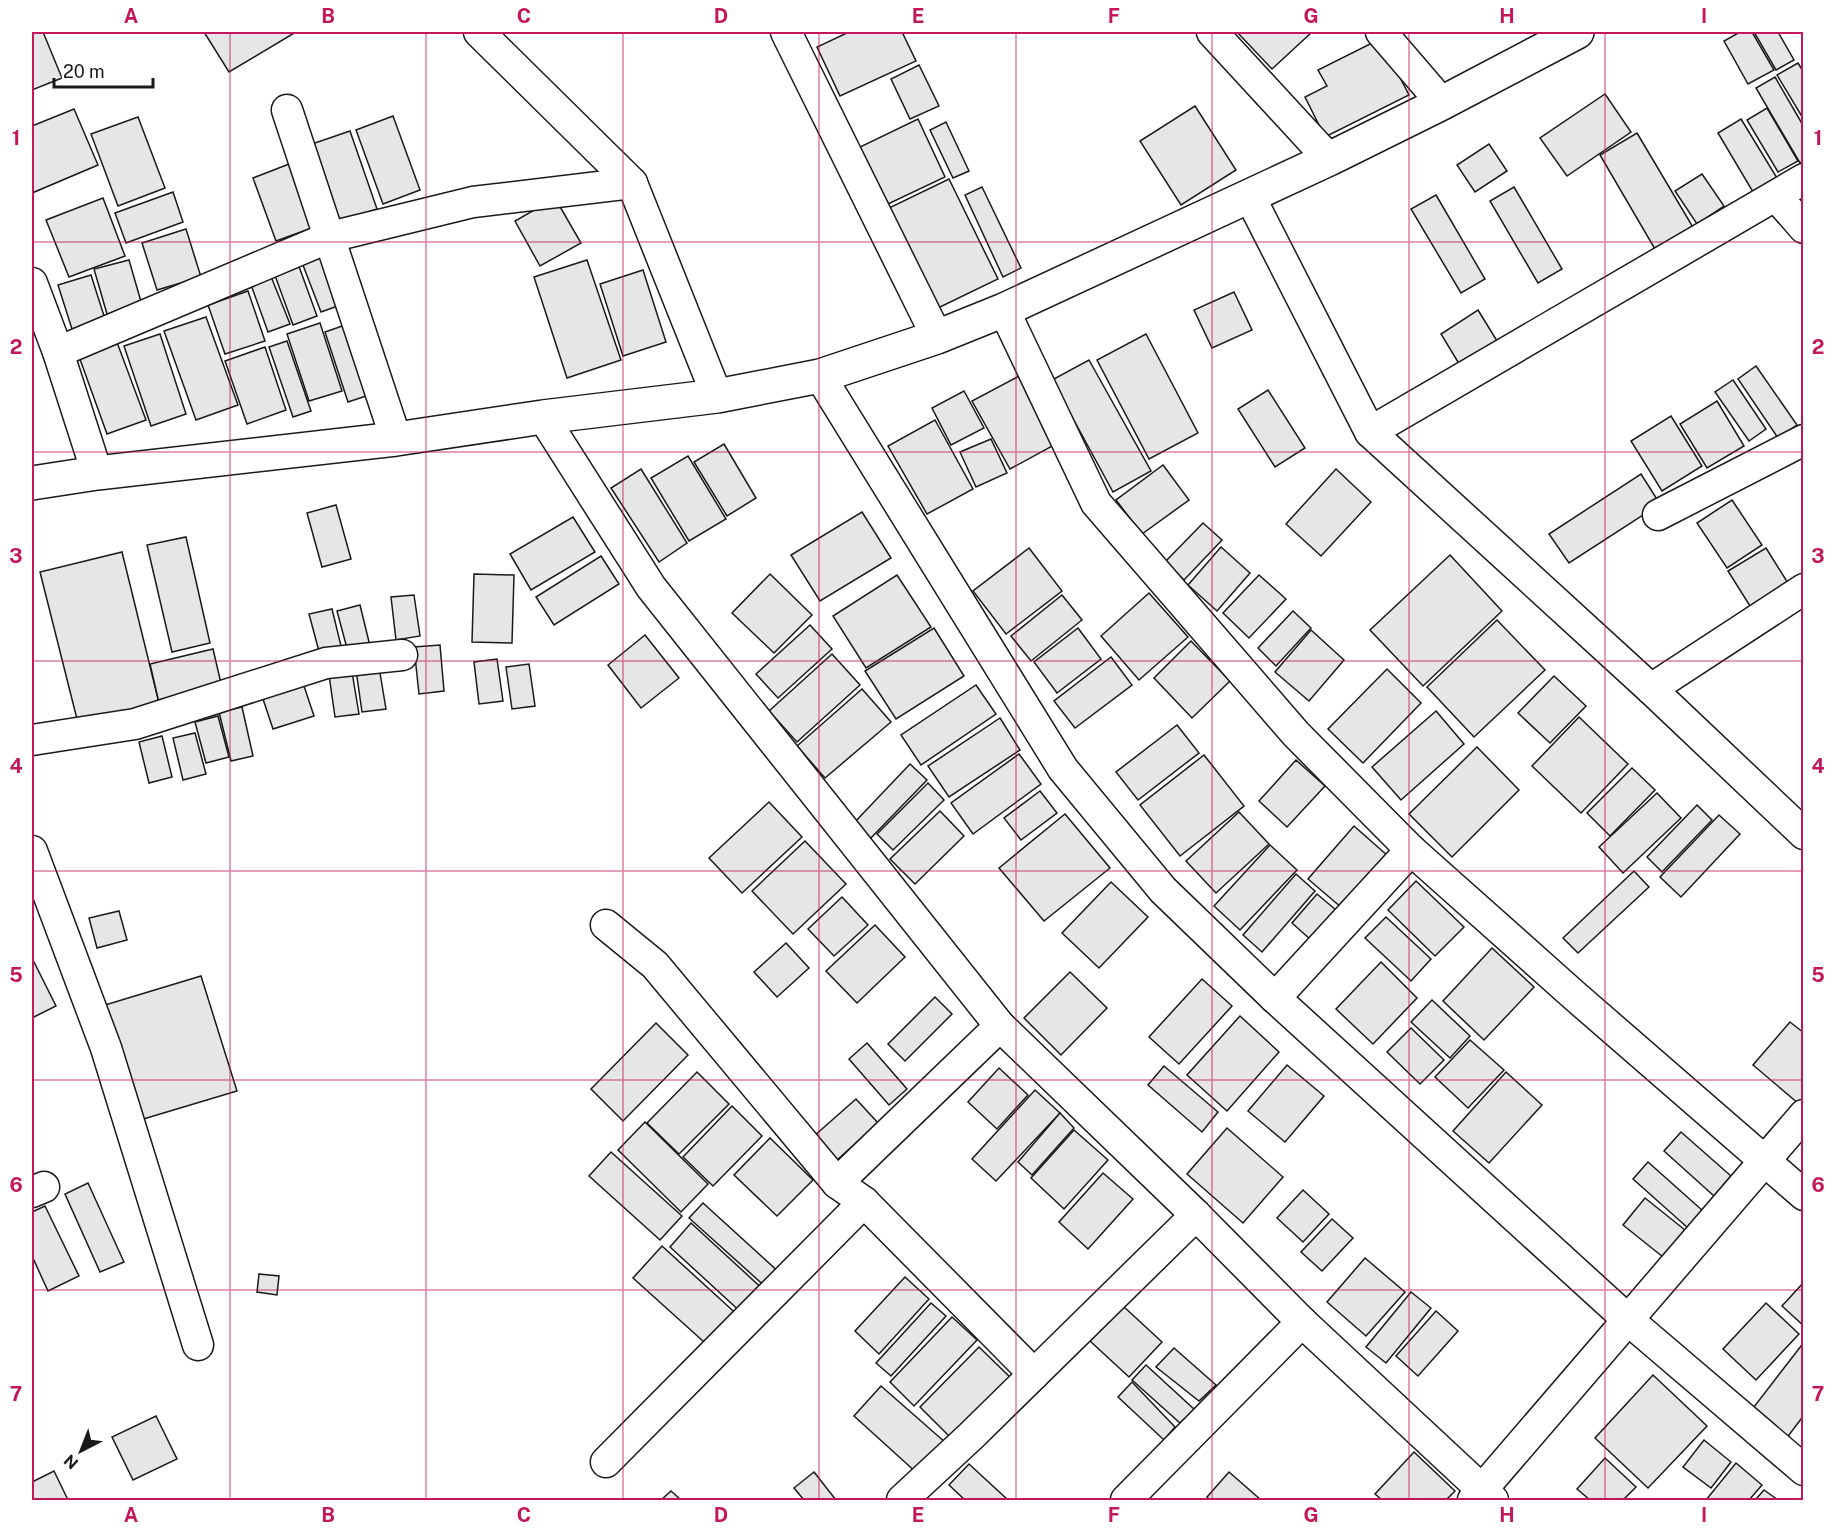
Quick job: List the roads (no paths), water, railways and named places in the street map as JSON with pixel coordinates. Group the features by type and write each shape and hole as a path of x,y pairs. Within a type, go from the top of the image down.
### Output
{"street":[{"path":"479,32 632,183 717,396"},
{"path":"786,32 937,337"},
{"path":"1212,32 1329,159"},
{"path":"1380,32 1442,103"},
{"path":"32,483 97,473 396,439 543,417 717,396 820,376 937,337 1004,310 1329,159 1577,32"},
{"path":"287,110 396,439"},
{"path":"1370,432 1803,179"},
{"path":"58,352 330,237 472,202 632,183"},
{"path":"1776,196 1803,228"},
{"path":"1250,197 1370,432 1652,689 1803,834"},
{"path":"32,283 58,352 97,473"},
{"path":"1004,310 1096,503 1296,734 1411,850 1803,1195"},
{"path":"820,376 1063,769 1163,890 1275,998 1628,1319 1803,1470"},
{"path":"543,417 651,587 1000,1026 1483,1497 1628,1319 1803,1115"},
{"path":"1658,515 1803,440"},
{"path":"1652,689 1803,589"},
{"path":"32,740 135,724 326,663 402,655"},
{"path":"1275,998 1411,850"},
{"path":"32,851 106,1048 198,1345"},
{"path":"606,925 655,965 837,1183 864,1202 1034,1374"},
{"path":"837,1183 1000,1026"},
{"path":"606,1462 864,1202"},
{"path":"902,1500 1196,1215"},
{"path":"1126,1500 1302,1322"}]}
